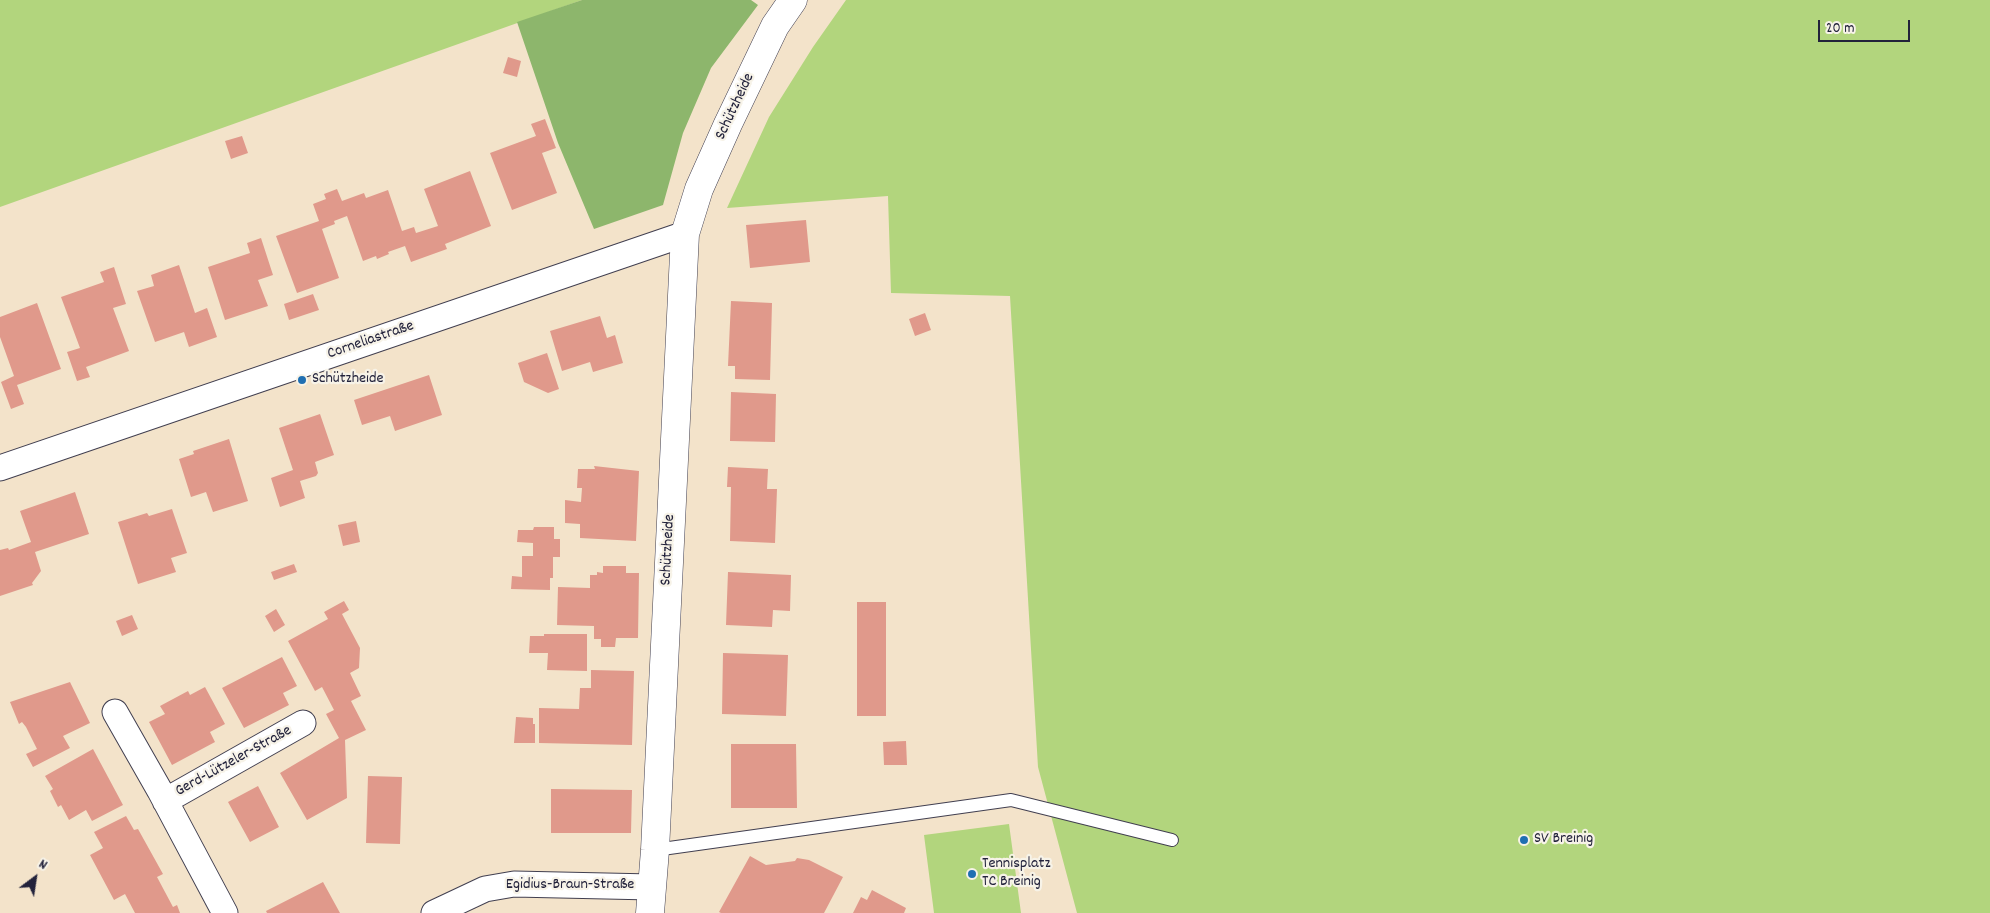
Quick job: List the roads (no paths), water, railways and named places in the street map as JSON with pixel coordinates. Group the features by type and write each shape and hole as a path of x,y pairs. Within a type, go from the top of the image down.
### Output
{"street":[{"name":"Schützheide","path":"651,900 685,234 699,189 728,124 775,26 792,0"},
{"name":"Corneliastraße","path":"0,468 685,234"},
{"name":"Gerd-Lützeler-Straße","path":"115,712 225,913"},
{"name":"Gerd-Lützeler-Straße","path":"165,801 304,723"},
{"name":"Egidius-Braun-Straße","path":"434,913 486,888 514,884 651,900"}],"lane":[{"path":"655,850 1011,800 1172,840"}],"place":[{"name":"Schützheide","path":"302,380"},
{"name":"SV Breinig","path":"1524,840"},
{"name":"Tennisplatz TC Breinig","path":"972,874"}]}
